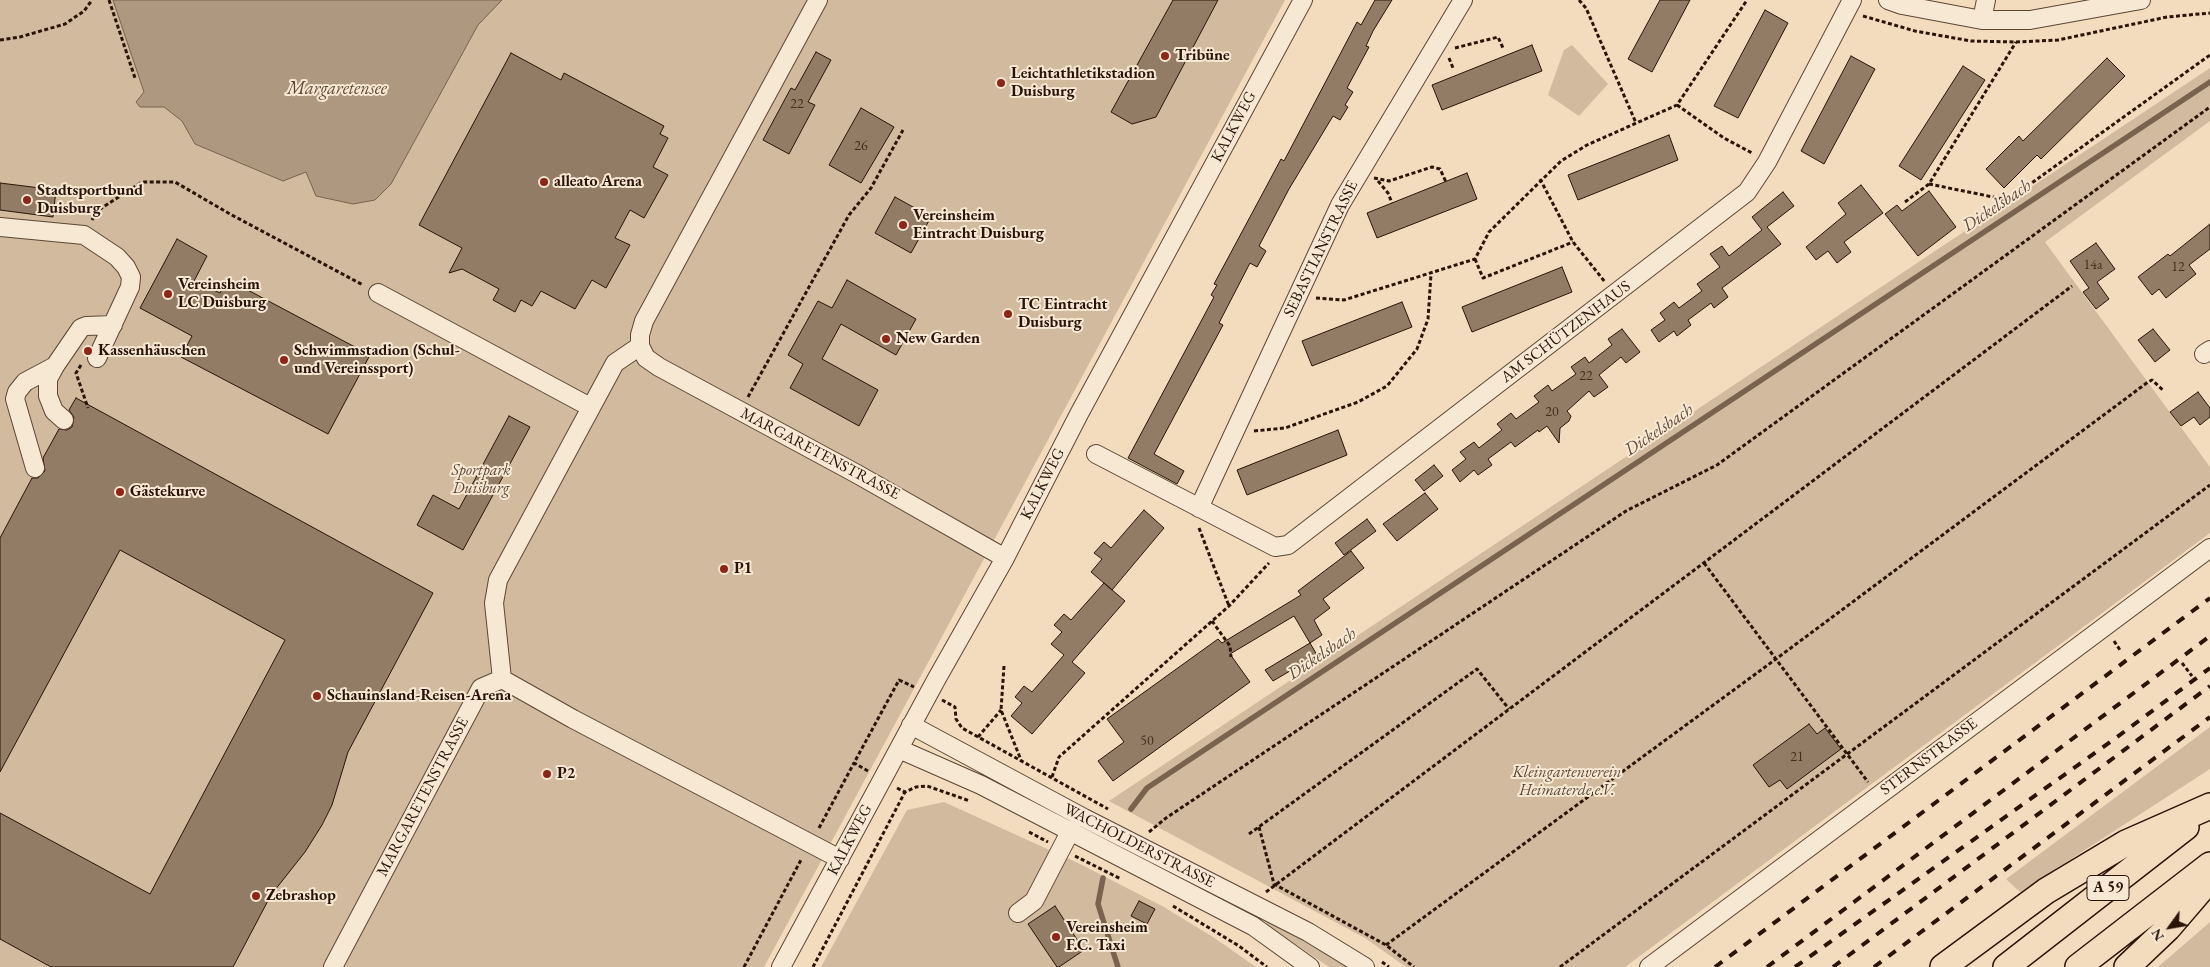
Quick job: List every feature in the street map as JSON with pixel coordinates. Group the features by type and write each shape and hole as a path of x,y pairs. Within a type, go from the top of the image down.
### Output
{"highway":[{"path":"1943,967 2046,891 2126,843 2210,807"},
{"name":"A 59","path":"2006,967 2210,807"},
{"name":"A 59","path":"2078,967 2210,866"},
{"path":"2127,967 2168,928 2210,879"}],"street":[{"path":"818,0 644,321 640,335 640,346 615,363 590,407 498,580 494,603 502,679 573,720 840,859"},
{"name":"KALKWEG","path":"782,967 911,725 1005,558 1084,405 1302,0"},
{"name":"SEBASTIANSTRASSE","path":"1199,508 1340,205 1463,0"},
{"name":"AM SCHÜTZENHAUS","path":"1275,547 1288,544 1747,192 1767,162 1852,0"},
{"path":"1888,0 1911,7 1982,20 2030,20 2141,0"},
{"path":"1982,20 1986,0"},
{"path":"0,227 84,234 117,257 131,277 130,287 97,358"},
{"path":"378,293 590,407"},
{"path":"64,420 54,411 48,396 48,379 54,366 81,328 86,326 113,325"},
{"name":"MARGARETENSTRASSE","path":"640,346 646,358 658,367 857,474 1005,558"},
{"path":"35,468 15,399 17,392 25,382 54,366"},
{"path":"1096,454 1275,547"},
{"name":"STERNSTRASSE","path":"1649,967 2210,548"},
{"name":"MARGARETENSTRASSE","path":"333,967 332,965 481,688 502,679"},
{"name":"WACHOLDERSTRASSE","path":"911,725 1084,818 1308,932 1365,967"},
{"name":"WACHOLDERSTRASSE","path":"899,749 981,785 1253,926 1310,967"},
{"path":"1018,913 1034,901 1071,830"}],"path":[{"path":"0,40 20,37 65,24 84,12 92,0"},
{"path":"109,0 135,78"},
{"path":"1579,0 1586,8 1636,123"},
{"path":"1299,292 1322,300 1344,300 1475,259 1489,232 1540,179 1560,162 1587,145 1677,105 1747,0"},
{"path":"1905,202 1929,184 2030,20"},
{"path":"1436,45 1446,50 1498,37 1503,48"},
{"path":"1929,184 2008,200 2210,55"},
{"path":"1677,105 1724,138 1767,162"},
{"path":"1149,832 1166,818 1626,511 1717,465 2210,107"},
{"path":"740,411 848,215 871,188 903,130"},
{"path":"1360,171 1378,180 1389,181 1432,167 1440,168 1446,182"},
{"path":"1540,179 1573,242 1615,294"},
{"path":"1378,180 1388,193 1392,203"},
{"path":"72,233 86,229 98,211 142,182 175,182 230,214 378,293"},
{"path":"1475,259 1483,278 1573,242"},
{"path":"1238,425 1260,432 1285,428 1358,402 1387,386 1417,349 1428,319 1431,274"},
{"path":"1270,887 2072,286"},
{"path":"1386,945 1776,659 2148,382 2152,380 2164,391"},
{"path":"81,389 88,408"},
{"path":"1560,967 2210,485"},
{"path":"1199,508 1196,520 1229,606"},
{"path":"1052,777 1059,757 1229,606 1269,562 1275,547"},
{"path":"1704,563 1870,785"},
{"path":"1212,622 1230,646 1231,657"},
{"path":"2182,663 2192,676"},
{"path":"1004,666 1002,710 1021,760"},
{"path":"1249,834 1477,669 1509,709"},
{"path":"978,737 1002,710"},
{"path":"744,967 854,763"},
{"path":"813,967 906,792"},
{"path":"1260,827 1274,884 1386,945 1414,967"}],"green space":[{"name":"Sportpark Duisburg","path":"0,0 1285,0 764,967 0,967"},
{"path":"1572,45 1608,84 1579,116 1548,95 1564,50"},
{"name":"Kleingartenverein Heimaterde e.V.","path":"2210,68 2210,121 2045,242 2210,467 2210,533 1625,967 1406,967 1365,938 1109,801"},
{"path":"2210,727 2210,769 2020,892 2006,879"},
{"path":"944,802 1078,863 1162,906 1213,937 1256,967 821,967 907,810"},
{"path":"1268,920 1320,949 1347,967 1329,967 1266,924"},
{"path":"2210,922 2210,967 2158,967"}],"water":[{"name":"Margaretensee","path":"113,0 502,0 478,25 391,184 375,200 353,204 316,196 306,172 283,181 195,144 182,121 164,107 140,107 136,102 144,92"}],"building":[{"name":"Tribüne","path":"1173,0 1218,0 1156,117 1132,124 1111,112"},
{"path":"1375,0 1392,0 1373,31 1366,46 1369,47 1347,88 1353,92 1345,105 1348,107 1340,120 1333,116 1289,189 1259,246 1266,251 1257,267 1250,263 1219,323 1223,325 1154,454 1184,471 1177,484 1128,458 1214,297 1211,295 1217,285 1214,284 1281,159 1284,161 1357,22 1361,25"},
{"path":"1660,0 1690,0 1652,72 1628,59"},
{"path":"1765,10 1788,23 1738,118 1714,106"},
{"path":"1532,45 1542,71 1442,110 1432,85"},
{"path":"816,52 831,60 808,102 815,105 789,154 763,140 791,88 795,90"},
{"name":"alleato Arena","path":"511,53 561,80 564,73 664,126 660,134 668,138 653,167 668,175 644,218 630,210 615,238 630,245 606,288 592,280 575,309 541,291 532,306 521,300 515,312 493,300 499,289 462,269 449,273 462,248 419,225"},
{"path":"1851,56 1875,69 1824,164 1801,151"},
{"path":"2107,58 2125,76 2041,159 2037,155 2004,188 1986,169 2019,136 2023,141"},
{"path":"1963,66 1985,80 1921,180 1899,166"},
{"path":"861,108 894,127 861,183 829,165"},
{"path":"1669,135 1678,160 1578,200 1568,175"},
{"path":"1467,173 1477,199 1377,238 1367,213"},
{"name":"Stadtsportbund Duisburg","path":"0,183 56,190 53,217 0,210"},
{"path":"1861,185 1883,213 1844,242 1851,252 1837,263 1828,251 1816,260 1806,247 1846,214 1838,203"},
{"path":"1929,191 1956,227 1918,256 1885,214 1897,205 1902,211"},
{"path":"1783,192 1794,206 1767,227 1781,244 1722,288 1728,297 1714,308 1711,303 1688,320 1691,325 1677,336 1674,331 1659,342 1651,330 1665,320 1660,313 1674,302 1679,308 1702,291 1697,284 1720,267 1710,254 1722,246 1729,256 1762,230 1752,217"},
{"name":"Vereinsheim Eintracht Duisburg","path":"895,197 931,217 911,253 875,233"},
{"path":"2210,224 2210,249 2189,265 2196,274 2166,298 2159,289 2152,295 2138,277 2168,254 2170,256"},
{"name":"Schwimmstadion (Schul- und Vereinssport)","path":"177,239 207,256 194,281 220,293 227,279 370,355 328,434 181,357 192,336 140,308"},
{"path":"2096,243 2115,269 2097,282 2109,299 2096,309 2083,292 2089,288 2070,261"},
{"path":"1562,267 1572,292 1472,332 1462,307"},
{"name":"New Garden","path":"847,280 916,319 896,355 841,324 822,359 878,390 859,426 790,388 803,364 788,355 818,301 832,308"},
{"path":"1402,302 1412,327 1312,366 1302,341"},
{"path":"1622,329 1640,352 1626,363 1621,357 1599,375 1608,387 1594,397 1589,391 1567,411 1571,416 1569,421 1560,428 1559,443 1547,426 1539,432 1538,430 1515,447 1511,442 1488,459 1492,465 1478,475 1474,470 1460,482 1452,470 1466,459 1460,452 1474,442 1479,448 1502,430 1497,424 1511,413 1516,419 1539,402 1534,396 1548,385 1552,391 1576,374 1571,367 1585,357 1589,363 1612,345 1608,339"},
{"path":"2153,329 2170,350 2155,362 2138,340"},
{"path":"2198,392 2210,408 2210,417 2200,425 2194,417 2181,426 2170,412"},
{"name":"Schauinsland-Reisen-Arena","path":"76,398 433,593 348,752 332,805 322,825 305,852 271,895 233,967 51,967 0,939 0,813 150,894 285,640 120,550 0,772 0,538 32,478 38,478 45,471 43,458 59,429 67,430 72,427 74,417 69,410"},
{"path":"509,416 530,427 463,550 417,525 433,495 459,509"},
{"path":"1338,430 1347,455 1247,495 1237,470"},
{"path":"1434,465 1443,476 1424,491 1415,480"},
{"path":"1425,493 1438,509 1397,541 1383,524"},
{"path":"1144,510 1164,528 1112,590 1091,572 1102,559 1094,553 1104,542 1111,548"},
{"path":"1367,519 1376,531 1344,555 1335,543"},
{"path":"1351,551 1364,568 1323,599 1330,608 1314,620 1322,635 1310,643 1294,616 1230,654 1250,682 1113,781 1098,761 1124,742 1107,719 1218,639 1222,643 1301,595 1298,591"},
{"path":"1104,583 1125,601 1072,662 1085,673 1032,734 1011,716 1022,703 1015,697 1024,686 1032,692 1064,655 1051,644 1062,632 1054,625 1064,614 1071,620"},
{"path":"1310,643 1317,655 1273,681 1265,670"},
{"path":"1809,724 1817,734 1825,728 1841,749 1787,789 1780,780 1769,787 1753,765"},
{"path":"1139,901 1155,909 1147,924 1131,916"},
{"name":"Vereinsheim F.C. Taxi","path":"1055,906 1084,950 1059,967 1057,967 1028,924"}],"waterway":[{"name":"Dickelsbach","path":"1131,809 1147,788 2210,82"},
{"name":"Dickelsbach","path":"1103,878 1098,904 1118,967"}],"railway":[{"path":"1715,967 2210,598"},
{"path":"1767,967 2210,636"},
{"path":"1795,967 2113,740 2210,668"},
{"path":"1833,967 2210,686"},
{"path":"1874,967 2210,717"}],"place":[{"name":"Tribüne","path":"1165,56"},
{"name":"Leichtathletikstadion Duisburg","path":"1001,83"},
{"name":"alleato Arena","path":"544,182"},
{"name":"Stadtsportbund Duisburg","path":"27,200"},
{"name":"Vereinsheim Eintracht Duisburg","path":"903,225"},
{"name":"Vereinsheim LC Duisburg","path":"168,294"},
{"name":"TC Eintracht Duisburg","path":"1008,314"},
{"name":"New Garden","path":"886,339"},
{"name":"Kassenhäuschen","path":"88,351"},
{"name":"Schwimmstadion (Schul- und Vereinssport)","path":"284,360"},
{"name":"Gästekurve","path":"120,492"},
{"name":"P1","path":"724,569"},
{"name":"Schauinsland-Reisen-Arena","path":"317,696"},
{"name":"P2","path":"547,774"},
{"name":"Zebrashop","path":"256,896"},
{"name":"Vereinsheim F.C. Taxi","path":"1056,937"}]}
